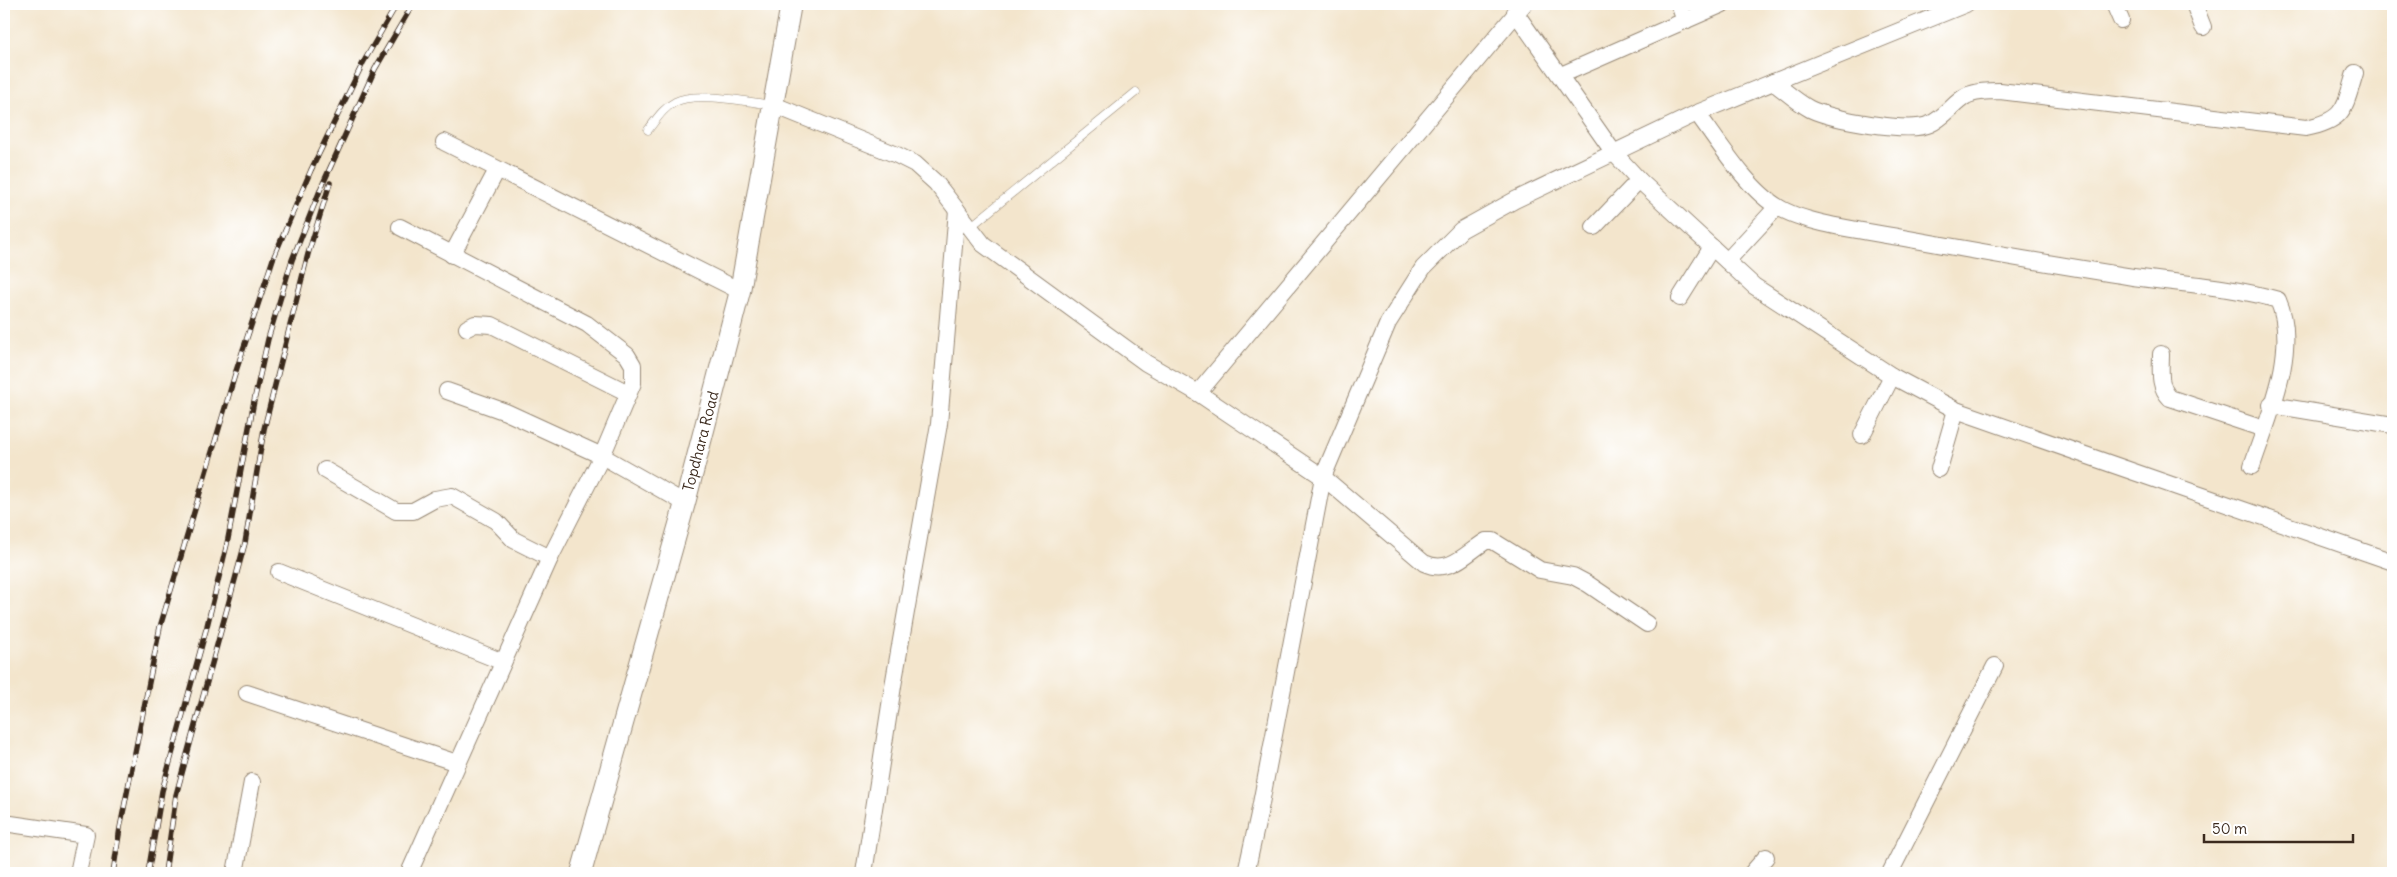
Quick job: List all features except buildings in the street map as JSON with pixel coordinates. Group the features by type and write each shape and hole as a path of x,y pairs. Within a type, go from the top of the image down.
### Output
{"street":[{"name":"Topdhara Road","path":"581,873 685,503 740,291 791,4"},
{"path":"1679,4 1685,21"},
{"path":"1561,75 1722,4"},
{"path":"1246,873 1323,478 1388,323 1423,268 1461,230 1516,200 1697,113 1966,4"},
{"path":"2114,4 2121,20"},
{"path":"2194,4 2203,27"},
{"path":"1198,393 1520,8 1561,75 1614,153 1639,180 1754,286 1892,376 1956,410 2393,562"},
{"path":"1773,82 1810,109 1835,118 1884,126 1913,128 1929,125 1953,109 1966,96 2000,91 2306,128 2326,124 2338,116 2347,101 2355,73"},
{"path":"774,105 915,164 936,183 983,244 1146,363 1198,393 1323,478 1424,563 1443,567 1455,563 1486,540 1493,541 1540,570 1573,576 1588,584 1647,624"},
{"path":"1697,113 1751,183 1777,207 1798,216 1843,227 2134,277 2248,291 2278,300 2285,316 2286,345 2272,405 2252,466"},
{"path":"444,142 740,291"},
{"path":"452,255 497,170"},
{"path":"1594,227 1639,180"},
{"path":"1727,261 1777,207"},
{"path":"864,873 893,686 939,424 957,210"},
{"path":"400,227 587,324 627,355 633,365 633,383 602,456 550,558 409,873"},
{"path":"1680,298 1712,247"},
{"path":"467,328 475,324 492,325 628,393"},
{"path":"2161,354 2161,382 2164,392 2170,398 2264,429"},
{"path":"1862,435 1892,376"},
{"path":"447,391 506,412 602,456 685,503"},
{"path":"2272,405 2393,425"},
{"path":"1939,469 1956,410"},
{"path":"324,470 396,511 413,511 435,499 452,496 496,522 514,540 550,558"},
{"path":"279,572 503,662"},
{"path":"1890,873 1995,666"},
{"path":"247,693 457,763"},
{"path":"234,873 252,782"},
{"path":"4,823 86,834 78,873"},
{"path":"1752,873 1766,857"}],"lane":[{"path":"969,228 1136,92"},
{"path":"648,130 662,112 676,101 703,96 774,105"}],"railway":[{"path":"113,873 120,828 160,627 236,371 273,259 311,170 363,63 397,4"},
{"path":"148,873 162,791 207,626 227,544 254,401 268,339 292,260 321,188 375,69 413,4"},
{"path":"165,873 176,795 245,543 264,429 308,254 330,183"}]}
